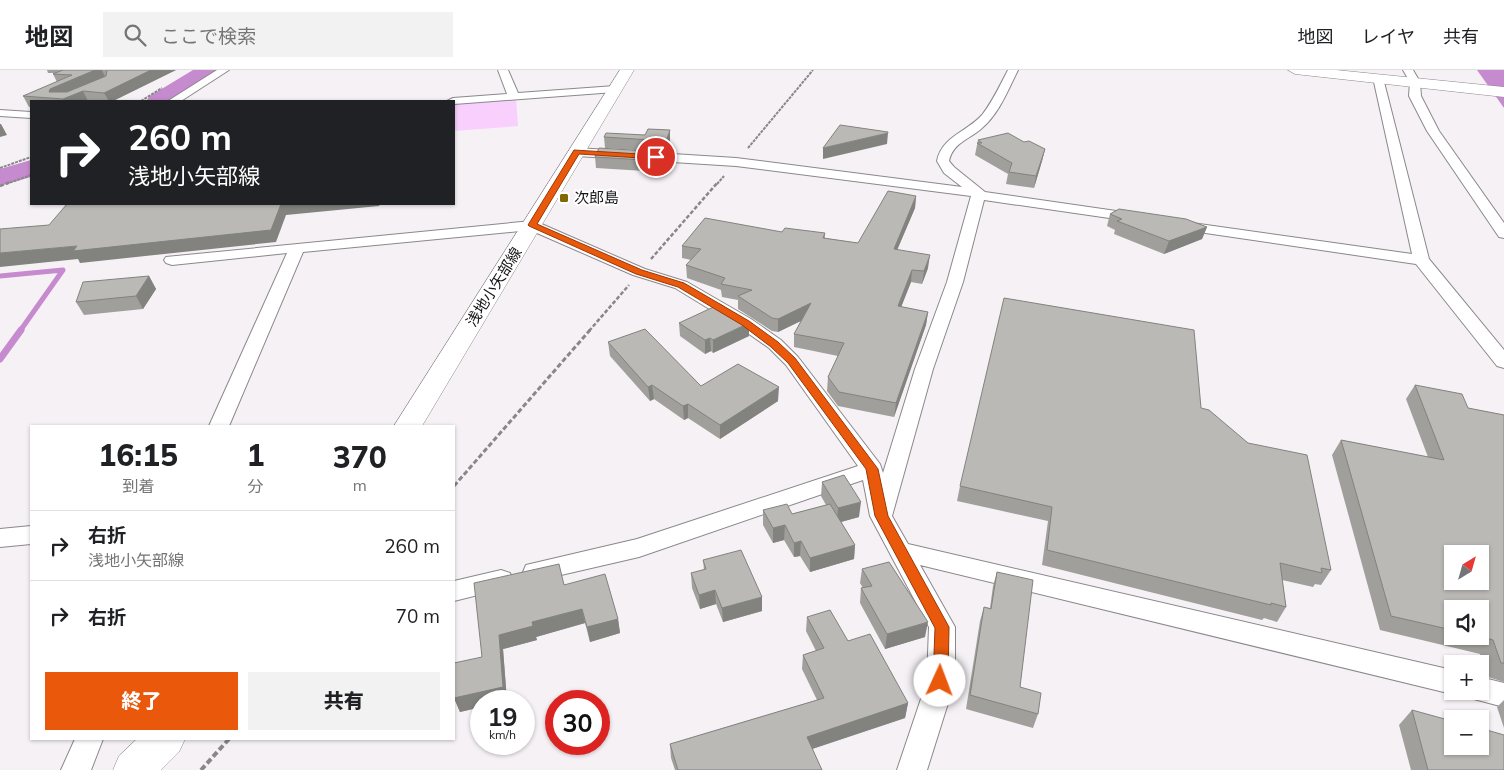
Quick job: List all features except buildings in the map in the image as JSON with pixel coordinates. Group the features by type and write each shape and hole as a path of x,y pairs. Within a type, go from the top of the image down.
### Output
{"main road":[{"name":"浅地小矢部線","path":"409,425 627,70"},
{"path":"1295,70 1416,78 1504,92"},
{"path":"133,770 164,740"}],"street":[{"path":"176,100 224,70"},
{"path":"503,70 514,97"},
{"path":"979,194 949,170 942,161 943,152 950,143 978,126 989,116 1013,70"},
{"path":"1378,75 1422,260 1504,362"},
{"path":"1416,78 1414,96 1433,130 1504,234"},
{"path":"455,101 615,89"},
{"path":"0,113 30,115"},
{"path":"577,152 736,162 979,194 1422,260"},
{"path":"881,516 924,369 955,282 954,279 979,194"},
{"path":"172,260 532,225 639,272 681,285 745,323 775,344 792,360 872,469 881,516 942,627 940,681 912,770"},
{"path":"220,425 297,248"},
{"path":"455,591 638,548 872,469"},
{"path":"0,538 30,535"},
{"path":"901,551 1444,680"},
{"path":"1489,691 1504,695"},
{"path":"76,770 89,740"}],"path":[{"path":"0,168 30,156"},
{"path":"0,186 30,175"},
{"path":"201,770 228,740"}],"shaded area":[{"path":"1477,70 1504,70 1504,108"},
{"path":"516,99 518,126 455,131 455,104"}],"waterway":[{"path":"160,100 208,70"},
{"path":"0,178 30,168"},
{"path":"0,276 63,270 20,331"},
{"path":"0,359 21,330"}],"place":[{"name":"次郎島","path":"564,198"}],"route":[{"path":"656,157 577,152 532,225 639,272 681,285 745,323 775,344 792,360 872,469 881,516 942,627 940,681"}]}
